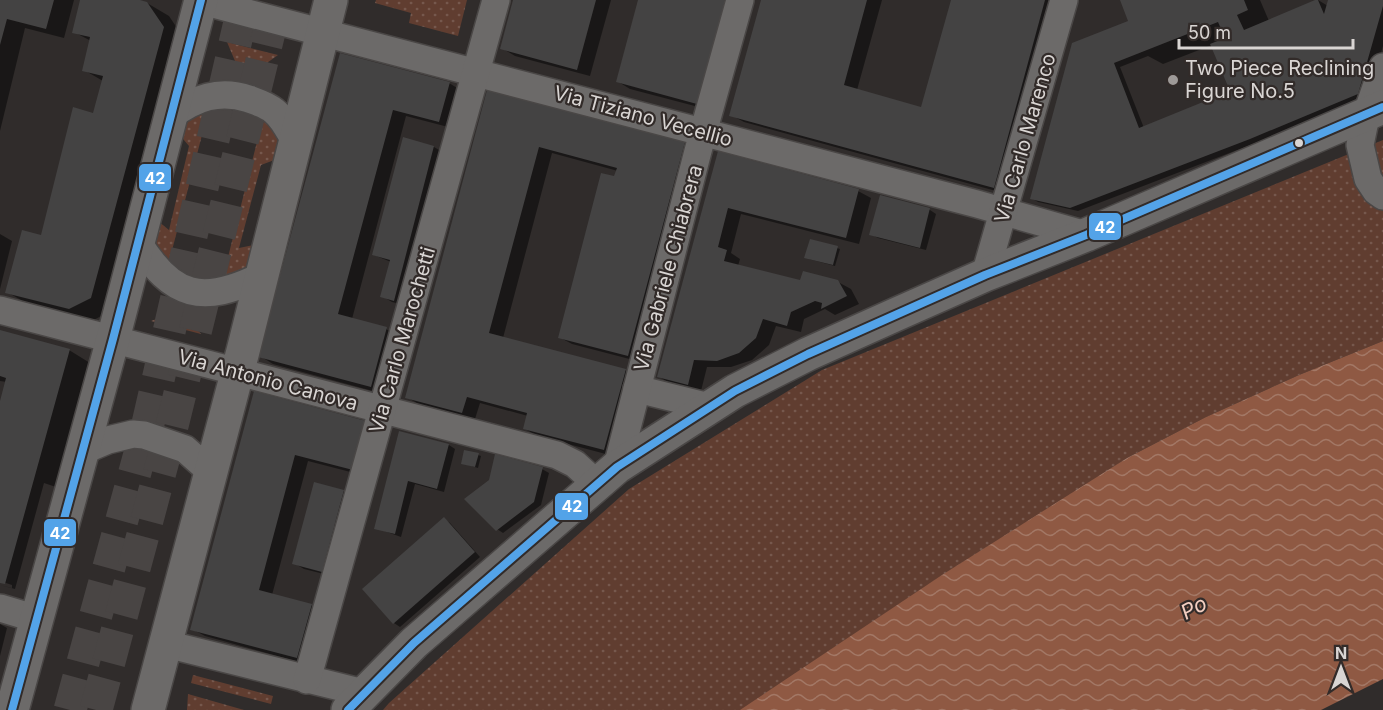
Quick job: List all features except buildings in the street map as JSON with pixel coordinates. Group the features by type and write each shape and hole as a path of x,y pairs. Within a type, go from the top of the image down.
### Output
{"street":[{"path":"12,710 113,339 200,0"},
{"name":"Via Tiziano Vecellio","path":"200,0 1004,211 1086,235"},
{"path":"148,710 237,372 331,0"},
{"name":"Via Carlo Marochetti","path":"307,680 496,0"},
{"name":"Via Gabriele Chiabrera","path":"607,475 637,389 703,132 740,0"},
{"name":"Via Carlo Marenco","path":"985,275 1064,0"},
{"path":"1383,67 1375,111 1360,145 1368,179 1376,191 1383,196"},
{"path":"171,116 187,104 203,97 220,94 240,96 275,111 295,141"},
{"path":"165,644 307,680 356,701 414,643 607,475 735,391 808,354 985,275 1086,235 1375,111"},
{"path":"138,242 154,268 169,282 186,290 202,293 218,292 237,288 261,276"},
{"name":"Via Antonio Canova","path":"0,310 556,456 607,475"},
{"path":"637,389 710,406"},
{"path":"82,451 108,440 133,434 144,435 185,449 211,472"},
{"path":"0,608 37,618"}],"shaded area":[{"path":"376,0 467,0 458,36 409,23 411,13 375,3"},
{"path":"227,42 278,55 243,80"},
{"path":"228,101 224,116 208,112 169,262 181,266 177,276 151,245 153,217 169,230 189,146 178,133 182,121"},
{"path":"249,107 273,128 278,142 277,159 261,165 239,248 259,244 247,270 209,284 211,274 223,277 261,126 246,122"},
{"path":"1383,140 1383,341 1299,375 1206,417 1127,458 743,710 383,710 629,489 822,370"},
{"path":"181,310 201,334 151,321"},
{"path":"193,675 273,696 271,704 191,683"},
{"path":"188,694 244,710 187,710"}],"water":[{"name":"Po","path":"1383,341 1383,679 1321,710 740,710 942,575 1127,458 1206,417 1299,375"}],"tunnel":[{"path":"70,710 147,428 245,0"},
{"path":"96,710 169,438 277,0"}],"transit line":[{"name":"42","path":"12,710 113,339 201,0"},
{"name":"42","path":"348,710 414,643 617,467 735,391 808,354 985,275 1086,235 1383,107"}],"place":[{"name":"Two Piece Reclining Figure No.5","path":"1173,80"}]}
